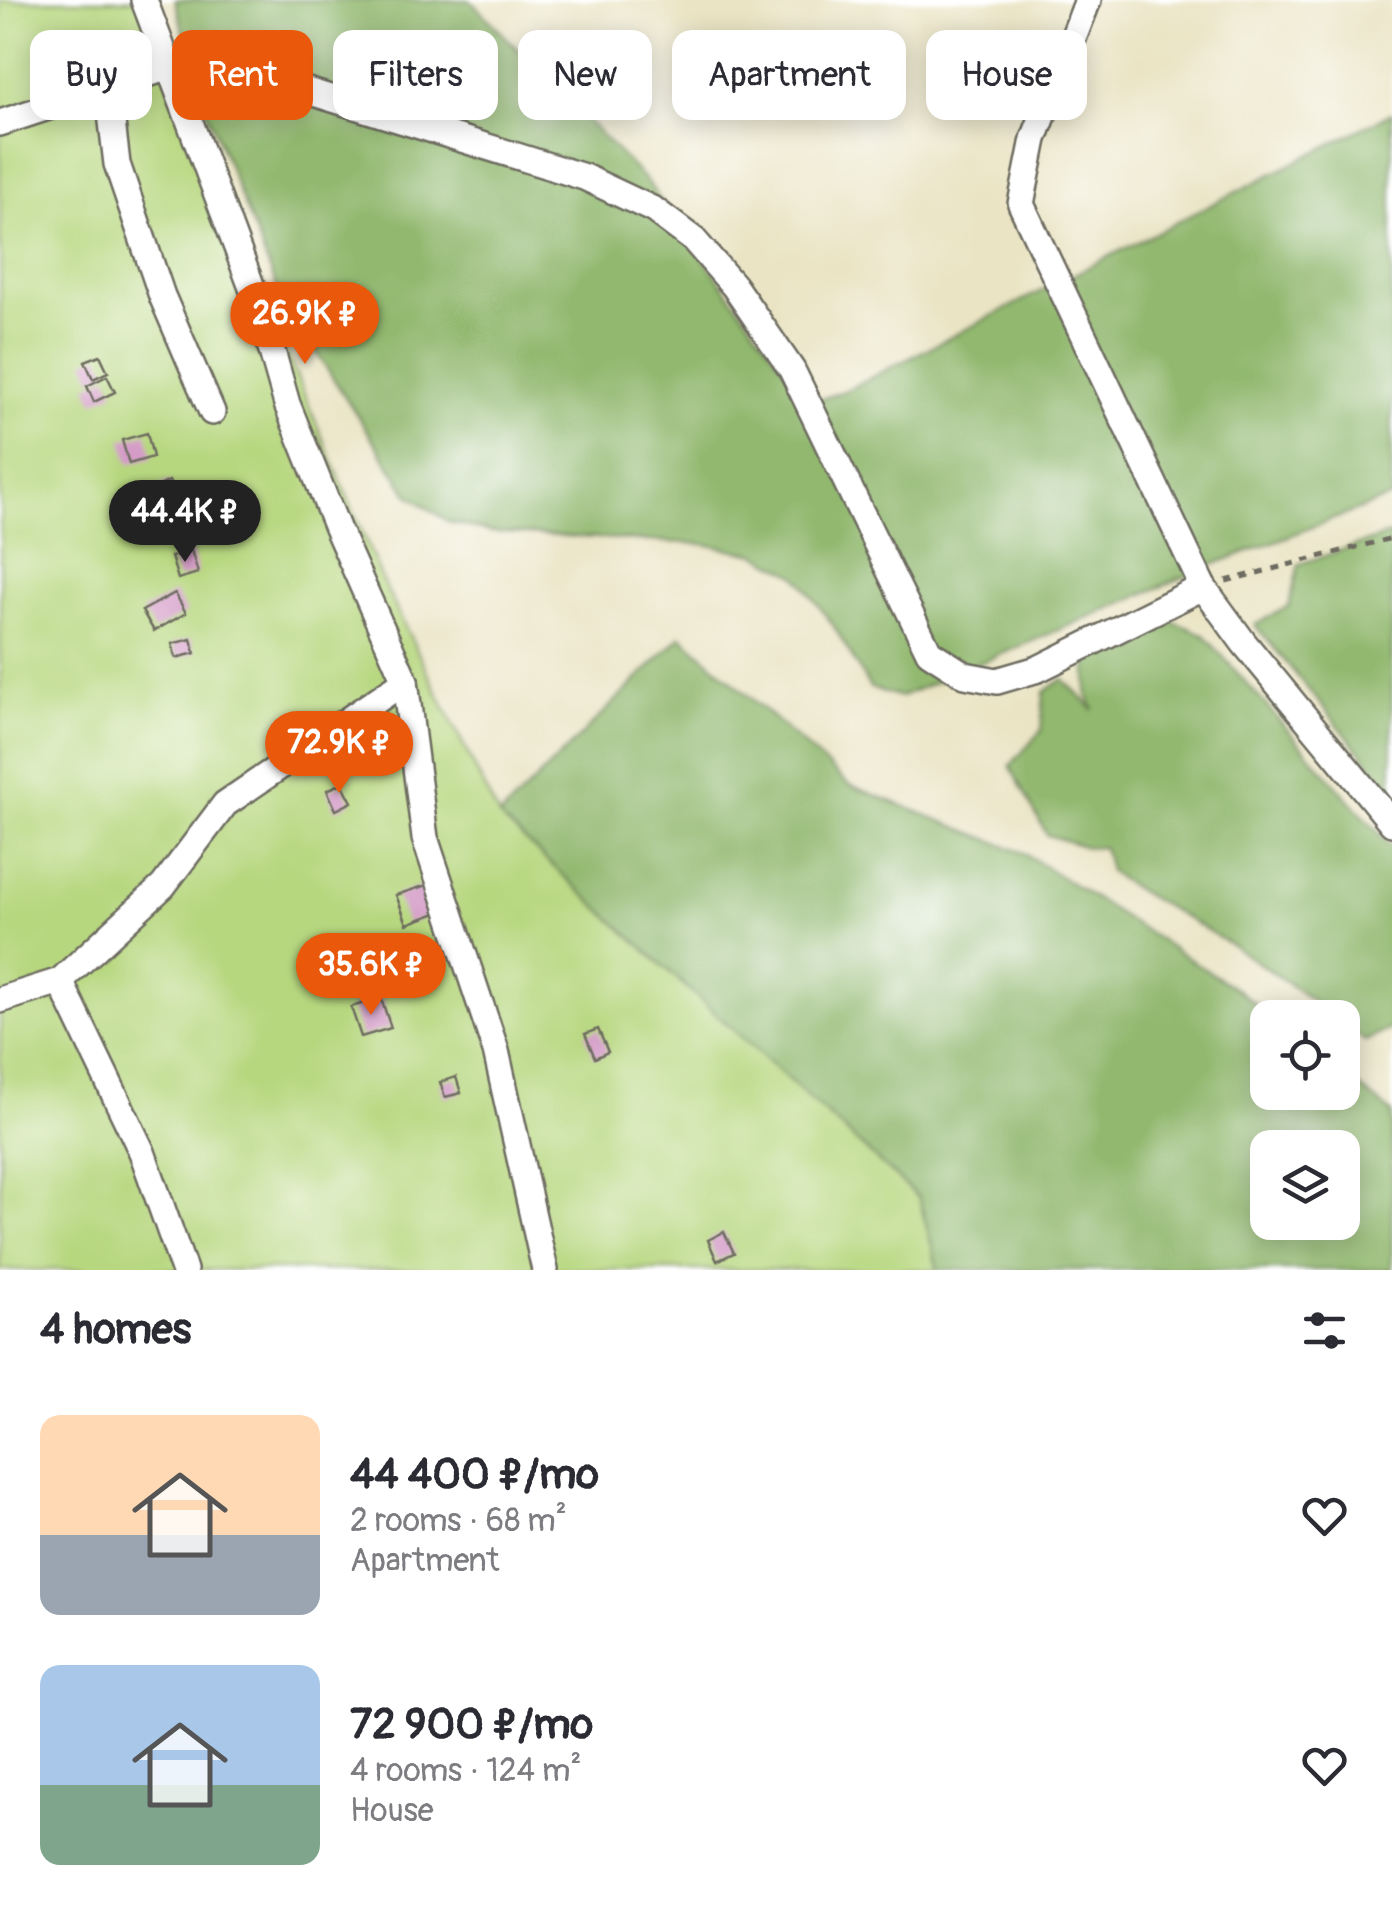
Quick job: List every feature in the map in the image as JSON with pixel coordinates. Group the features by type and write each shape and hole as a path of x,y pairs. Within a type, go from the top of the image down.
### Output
{"street":[{"path":"144,0 260,309 287,404 336,528 405,681 425,838 496,1051 545,1270"},
{"path":"1088,0 1034,138 1021,204 1203,588 1392,823"},
{"path":"152,73 214,62 584,177 654,210 694,240 734,286 792,370 929,652 965,675 997,681 1038,668 1203,588"},
{"path":"0,123 30,113"},
{"path":"112,120 117,164 162,296 212,412"},
{"path":"0,1000 60,980 163,886 224,804 405,681"},
{"path":"60,980 142,1152 184,1270"}],"path":[{"path":"1203,588 1392,538"}],"green space":[{"path":"0,0 138,0 151,30 30,30 30,120 152,120 152,33 172,81 172,120 189,120 384,584 499,817 920,1199 938,1270 0,1270"},
{"path":"175,0 470,0 518,49 518,120 587,120 648,183 810,403 844,391 1392,113 1392,497 1207,567 900,697 870,688 835,628 797,576 756,554 703,544 491,532 449,522 409,495 282,300 210,120 313,120 313,30 183,30"},
{"path":"1392,534 1392,790 1255,625 1289,606 1299,564"},
{"path":"1167,619 1203,634 1392,848 1392,1028 1365,1041 1360,1037 1360,1000 1311,1000 1242,952 1109,871 1103,847 1089,848 1047,835 1010,766 1041,731 1044,692 1063,679 1094,710 1087,693 1087,659 1112,641 1127,641"},
{"path":"681,636 849,785 1024,853 1250,1000 1250,1110 1360,1110 1360,1088 1392,1113 1392,1270 938,1270 919,1198 499,817"}],"building":[{"path":"100,355 108,372 93,379 85,361"},
{"path":"107,376 115,392 94,402 87,386"},
{"path":"147,433 153,457 129,464 122,440"},
{"path":"169,481 184,507 164,517 150,491"},
{"path":"191,550 198,573 178,579 171,557"},
{"path":"175,593 186,613 154,631 142,611"},
{"path":"191,639 195,653 176,658 172,644"},
{"path":"342,783 352,802 336,810 327,790"},
{"path":"427,885 437,913 407,924 396,895"},
{"path":"381,998 391,1028 361,1037 351,1007"},
{"path":"598,1029 608,1052 595,1058 585,1034"},
{"path":"456,1077 461,1093 445,1097 440,1082"},
{"path":"724,1232 734,1253 717,1261 708,1240"}]}
